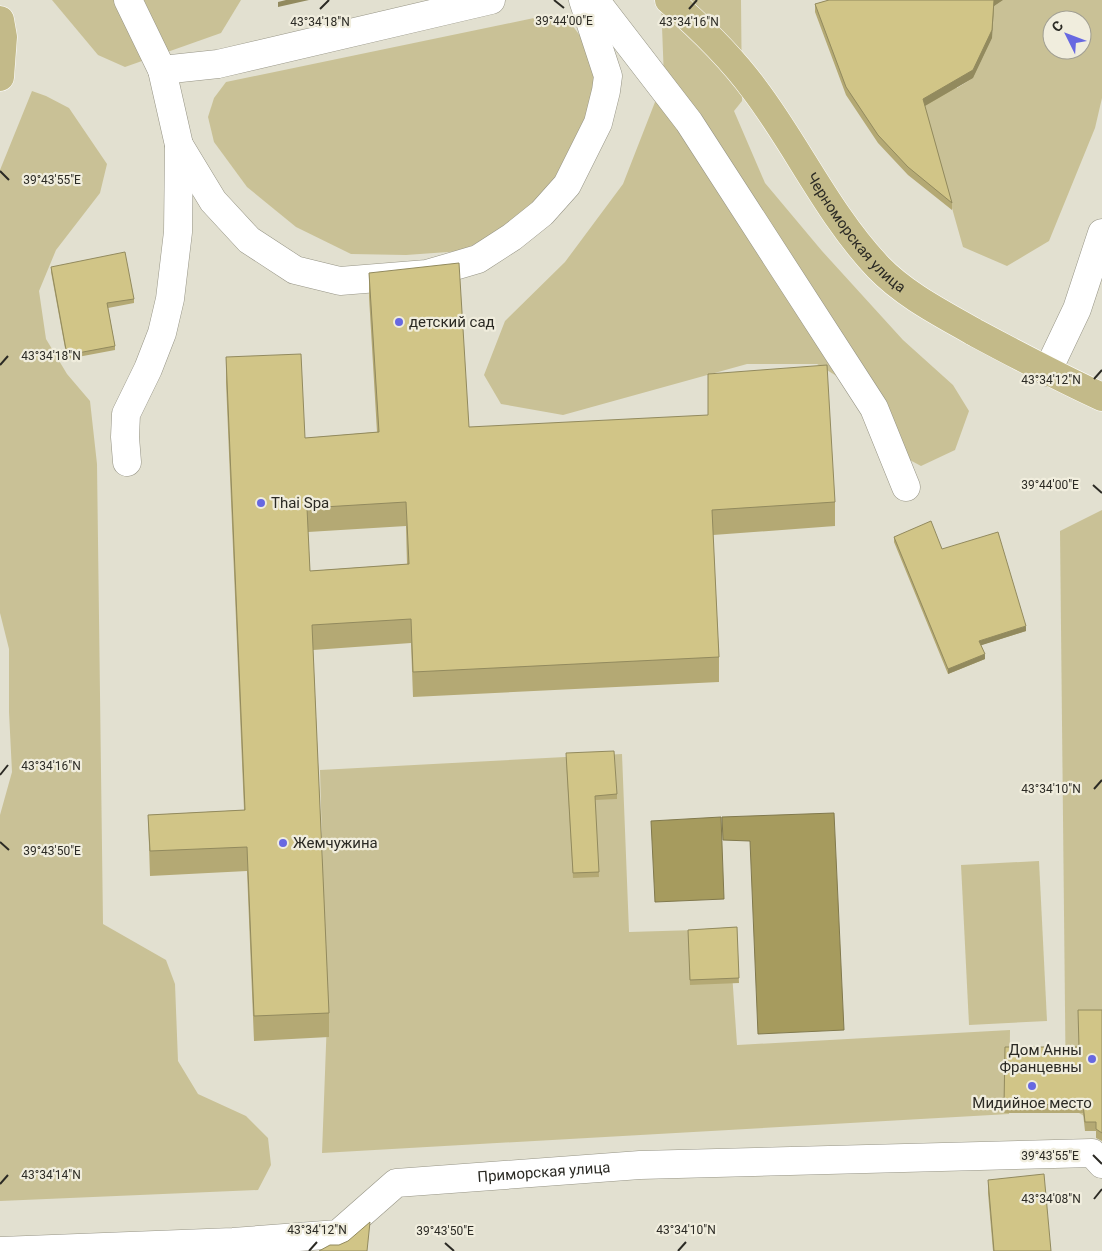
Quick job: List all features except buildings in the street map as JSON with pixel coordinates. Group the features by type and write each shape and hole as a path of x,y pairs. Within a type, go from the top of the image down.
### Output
{"main road":[{"name":"Черноморская улица","path":"669,0 691,19 755,89 840,220 862,250 879,268 898,285 936,311 1047,372 1102,398"},
{"path":"0,20 3,37 0,77"}],"street":[{"path":"127,462 126,414 148,369 162,333 170,299 178,232 179,145 162,70 128,0"},
{"path":"162,70 218,64 491,0"},
{"path":"179,145 213,202 249,240 296,270 340,281 427,274 478,260 512,237 542,213 567,185 598,123 608,76 583,0"},
{"path":"595,0 689,122 874,408 906,487"},
{"path":"1047,372 1077,308 1102,232"},
{"name":"Приморская улица","path":"0,1251 233,1242 338,1234 396,1183 640,1165 1092,1153 1102,1164"}],"shaded area":[{"path":"52,0 241,0 221,33 125,67 98,55"},
{"path":"661,0 741,0 742,101 734,111 765,183 822,251 903,340 953,385 969,411 955,450 921,466 882,445 848,383 817,364 747,364 563,415 501,404 484,375 505,321 565,262 623,184 664,79"},
{"path":"1003,0 1102,0 1102,98 1095,128 1049,241 1007,266 963,247 916,81 953,71 957,88 973,78 992,38 994,6"},
{"path":"534,18 569,21 584,41 602,82 556,183 515,222 462,251 406,255 351,254 296,227 247,187 214,142 208,117 214,98 226,82"},
{"path":"32,91 69,108 107,164 100,193 56,250 39,291 46,339 67,374 90,401 97,464 103,924 166,960 175,984 178,1061 198,1094 246,1116 268,1138 271,1165 258,1190 0,1201 0,815 12,772 9,712 9,649 0,613 0,170"},
{"path":"1102,510 1102,1127 1066,1105 1060,531"},
{"path":"622,754 629,932 729,929 737,1045 1010,1030 1009,1114 322,1153 327,1019 320,770"},
{"path":"834,813 844,1030 758,1034 750,841 723,840 722,817"},
{"path":"721,817 724,899 655,902 651,821"},
{"path":"1039,861 1047,1021 969,1025 961,865"}],"place":[{"name":"детский сад","path":"399,322"},
{"name":"Thai Spa","path":"261,503"},
{"name":"Жемчужина","path":"283,843"},
{"name":"Дом Анны Францевны","path":"1092,1059"},
{"name":"Мидийное место","path":"1032,1086"}]}
